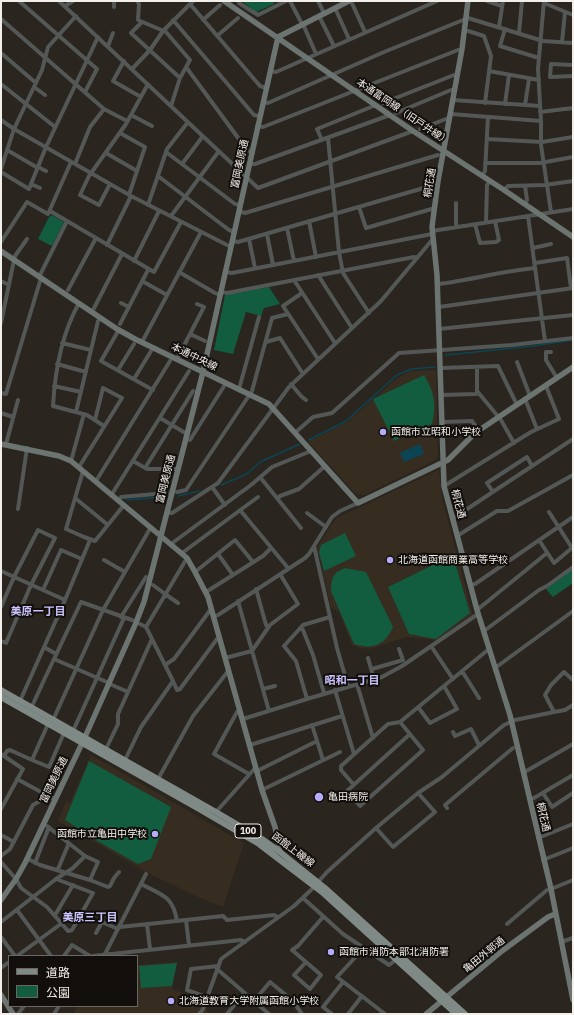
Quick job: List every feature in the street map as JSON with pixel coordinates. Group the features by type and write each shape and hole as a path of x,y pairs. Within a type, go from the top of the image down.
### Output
{"main road":[{"name":"函館上磯線","path":"1,690 20,701 64,733 106,749 262,839 280,852 316,884 444,1000 456,1014"},
{"name":"函館上磯線","path":"1,697 50,722 73,731 83,740 259,844 316,884"},
{"name":"函館上磯線","path":"444,1000 465,1014"}],"street":[{"path":"20,1 96,69 85,92"},
{"path":"60,1 258,188 413,131"},
{"path":"65,6 72,1"},
{"path":"114,1 114,6"},
{"path":"137,1 139,4 138,20 166,32 190,60 180,78 171,106"},
{"path":"240,1 239,3 258,15 286,1"},
{"path":"290,1 316,54"},
{"path":"318,1 321,14 334,46"},
{"path":"270,71 276,72 437,1"},
{"name":"桐花通","path":"468,1 462,49 444,151 432,235 438,284 444,486 470,585 511,721 530,799 573,997"},
{"path":"487,1 502,6"},
{"path":"499,27 503,1"},
{"path":"519,33 522,1"},
{"path":"278,37 347,2 365,32"},
{"path":"551,212 543,162 542,121 540,112 538,69 544,2 573,15"},
{"path":"132,69 150,50 163,31 173,20 192,3 217,36 260,86 266,88"},
{"path":"204,20 222,3"},
{"name":"本通富岡線（旧戸井線）","path":"222,3 278,37 376,105 393,114 413,131 573,237"},
{"path":"335,8 349,39"},
{"path":"562,42 565,12"},
{"path":"76,16 48,47 35,85 14,129 7,150 3,155 1,170 29,189 55,127 98,37"},
{"path":"217,36 238,18"},
{"path":"263,102 268,103 470,18 540,40 573,43"},
{"path":"1,19 104,109 127,121"},
{"path":"173,20 254,115 259,116"},
{"path":"142,22 131,33 180,78"},
{"path":"506,29 500,46 539,58"},
{"path":"468,31 484,36 491,56 485,103"},
{"path":"108,46 113,33"},
{"name":"富岡美原通","path":"1,900 25,864 54,799 110,684 140,612 203,372 235,232 259,116 278,37"},
{"path":"257,126 263,127 458,50"},
{"path":"1,53 46,96"},
{"path":"124,61 113,81 141,97"},
{"path":"573,65 550,64 550,77 573,76"},
{"path":"186,66 247,150 252,152"},
{"path":"489,71 539,80"},
{"path":"382,103 454,75"},
{"path":"505,104 509,75"},
{"path":"525,105 529,79"},
{"path":"1,84 55,127"},
{"path":"110,184 99,205 80,195 91,173 120,133 148,84"},
{"path":"249,164 255,164 328,138 452,90"},
{"path":"453,100 540,106"},
{"path":"322,140 317,129 376,105"},
{"path":"540,112 573,108"},
{"path":"1,242 27,202 48,214 90,127 104,109"},
{"path":"451,114 542,121"},
{"path":"131,115 152,126"},
{"path":"482,176 485,171 488,117"},
{"path":"420,129 446,119"},
{"path":"1,120 73,163 159,211 201,232 232,244 434,185"},
{"path":"148,205 166,152 188,122"},
{"path":"107,245 130,195 145,146 120,133"},
{"path":"182,164 203,136"},
{"path":"487,139 542,142 573,137"},
{"path":"328,138 339,252 343,273 369,313"},
{"path":"7,150 46,171"},
{"path":"170,216 219,151"},
{"path":"166,152 245,213 438,155"},
{"path":"106,153 137,171"},
{"path":"485,163 543,162 573,157"},
{"path":"158,176 229,230 235,232"},
{"path":"504,190 508,186 546,185 573,180"},
{"path":"486,222 487,185 490,181"},
{"path":"31,184 40,188"},
{"path":"524,186 527,200 525,204"},
{"path":"456,203 457,227"},
{"path":"359,207 366,228 435,208"},
{"path":"226,272 232,273 432,235 457,227 573,209"},
{"path":"50,211 148,270 154,272 181,222"},
{"path":"134,261 159,211"},
{"path":"528,216 545,341"},
{"path":"1,393 6,394 40,278 67,221"},
{"path":"310,221 316,257"},
{"path":"475,224 480,243 496,242 499,240 496,221"},
{"path":"287,228 294,261"},
{"path":"142,342 201,232"},
{"path":"267,234 273,265"},
{"path":"166,514 172,513 218,483 291,384 384,298 417,258 432,235"},
{"path":"68,290 96,238"},
{"path":"1,323 2,312 15,256 26,239"},
{"path":"249,239 254,268"},
{"path":"533,248 551,244"},
{"name":"本通中央線","path":"1,251 117,329 269,404 358,503"},
{"path":"92,312 122,254"},
{"path":"179,272 215,293 227,293 343,270 414,257 417,258"},
{"path":"438,307 572,288 571,269 567,258 535,263"},
{"path":"438,284 457,282 509,271 535,268"},
{"path":"120,324 148,270"},
{"path":"318,275 352,328"},
{"path":"294,280 335,343"},
{"path":"1,281 9,286"},
{"path":"142,281 167,295"},
{"path":"302,293 283,306 318,359"},
{"path":"79,303 63,337 57,364 53,406 84,414 104,426"},
{"path":"121,303 129,307"},
{"path":"177,359 204,307 197,304"},
{"path":"176,492 186,490 250,395 272,318 288,314"},
{"path":"439,329 573,315"},
{"path":"239,389 259,317"},
{"path":"76,412 98,321"},
{"path":"117,333 102,361 153,390"},
{"path":"190,334 206,341"},
{"path":"266,342 280,338 303,374"},
{"path":"297,431 313,416 332,413 399,353 440,351 573,338"},
{"path":"62,343 91,350"},
{"path":"118,370 134,344"},
{"path":"134,379 151,351"},
{"path":"551,352 546,352 546,360 557,378"},
{"path":"96,482 170,361"},
{"path":"517,362 537,429"},
{"path":"57,364 86,372"},
{"path":"440,368 498,366 517,405"},
{"path":"477,367 477,391 498,417 514,443"},
{"path":"213,616 309,554 335,514 452,457 479,431 573,367"},
{"path":"112,494 189,371"},
{"path":"190,440 226,383"},
{"path":"291,384 306,400"},
{"path":"54,386 81,392"},
{"path":"444,486 537,429 559,419 546,386"},
{"path":"96,420 103,388 122,398 104,426 81,469 75,498 66,529 94,541 124,505"},
{"path":"145,468 193,391"},
{"path":"441,395 479,393"},
{"path":"18,400 3,444 27,448 59,456 71,461 187,558 206,592 262,790 275,827 280,852"},
{"path":"1,413 13,417"},
{"path":"71,461 84,414"},
{"path":"160,418 187,434"},
{"path":"442,422 472,421 479,431"},
{"path":"452,519 573,439"},
{"path":"18,509 27,448"},
{"path":"171,544 225,505 272,467 311,451"},
{"path":"493,492 488,483 527,457 532,466"},
{"path":"133,461 145,468 178,469"},
{"path":"278,498 299,489 325,466"},
{"path":"457,536 497,510 508,510 573,476"},
{"path":"260,477 301,528"},
{"path":"212,488 225,505"},
{"path":"119,500 121,497 167,493"},
{"path":"182,553 258,496"},
{"path":"75,498 108,525"},
{"path":"240,510 288,568"},
{"path":"540,540 554,563 572,549 549,512"},
{"path":"307,513 326,527"},
{"path":"470,585 475,584 573,517"},
{"path":"32,760 103,610 151,527"},
{"path":"1,607 14,577 38,530 55,538 31,585 6,643 1,641"},
{"path":"20,701 90,540"},
{"path":"195,572 235,540 253,562"},
{"path":"314,545 337,648 348,686"},
{"path":"206,592 253,562 271,548"},
{"path":"43,590 61,550 82,559"},
{"path":"243,720 324,693 382,677 405,664 478,612 547,553"},
{"path":"218,554 232,575"},
{"path":"146,627 187,558"},
{"path":"104,560 125,572"},
{"path":"484,631 573,567"},
{"path":"1,571 65,600"},
{"path":"225,658 252,651 268,628 298,604 280,574"},
{"path":"73,731 122,617 146,576"},
{"path":"153,585 178,603"},
{"path":"256,589 268,628"},
{"path":"238,601 269,711"},
{"path":"34,704 81,602 132,620"},
{"path":"165,665 174,659 211,609"},
{"path":"495,668 573,611"},
{"path":"307,699 296,661 284,646 303,625 330,617"},
{"path":"140,624 146,627 177,690 180,689 217,639"},
{"path":"300,628 303,630 313,655 324,693"},
{"path":"106,749 118,724 118,714 152,639"},
{"path":"431,646 453,679"},
{"path":"44,647 56,654"},
{"path":"400,649 405,664"},
{"path":"354,784 341,770 341,766 388,724 400,722 489,649"},
{"path":"368,658 374,679"},
{"path":"54,659 128,692"},
{"path":"372,669 403,660"},
{"path":"158,779 193,716 229,670"},
{"path":"462,671 479,698"},
{"path":"554,712 545,695 551,685 564,672 573,680"},
{"path":"125,760 141,727 173,681"},
{"path":"357,684 373,738"},
{"path":"263,690 275,686"},
{"path":"418,708 430,723 457,709 444,686"},
{"path":"335,690 354,754"},
{"path":"199,1014 203,1009 206,997 221,959 303,898 327,872 418,793 442,777 479,745 511,721 565,710 573,705"},
{"path":"240,710 236,712 214,754 249,774"},
{"path":"250,745 342,716"},
{"path":"400,722 410,734 423,750 360,806 347,791 410,734"},
{"path":"312,725 323,760"},
{"path":"453,732 455,736 471,728 479,745"},
{"path":"1,809 23,769 2,755 10,750 49,767 64,733"},
{"path":"216,812 249,774 317,741"},
{"path":"523,773 573,744"},
{"path":"447,808 445,805 513,748"},
{"path":"262,790 340,752"},
{"path":"530,799 573,775"},
{"path":"17,779 54,799"},
{"path":"376,828 392,847 435,812 418,793"},
{"path":"543,793 552,807 573,793"},
{"path":"1,856 10,849 33,805 45,798 46,795"},
{"path":"538,838 573,824"},
{"path":"35,863 48,827 85,856 98,862 90,880"},
{"path":"1,835 14,842"},
{"path":"58,869 69,843"},
{"path":"543,860 573,848"},
{"path":"1,922 36,894 78,864 85,856"},
{"path":"30,860 108,887 119,872"},
{"path":"1,862 16,879 21,888 47,907 68,931 72,930 93,894 56,879"},
{"path":"105,954 146,874"},
{"path":"506,924 549,889 573,880"},
{"path":"141,884 168,898 175,909 177,921"},
{"path":"55,915 73,885"},
{"path":"303,898 343,934 389,965 398,958"},
{"path":"17,910 50,955"},
{"name":"亀田外郭通","path":"426,1014 502,951 548,917 555,914"},
{"path":"96,934 102,922 119,928 223,916 227,920 274,915 278,917"},
{"path":"306,962 294,975 310,989 321,975 306,962 292,950 298,946 323,917"},
{"path":"186,920 189,945"},
{"path":"17,955 62,923"},
{"path":"147,924 150,949"},
{"path":"1,937 15,955"},
{"path":"561,942 573,938"},
{"path":"99,955 240,940 245,942"},
{"path":"65,955 72,945 88,955"},
{"path":"364,948 337,978 385,1014"},
{"path":"206,997 187,990 191,969 217,968 269,1014"},
{"path":"254,1001 270,982 292,1000 302,1014"},
{"path":"332,1014 323,1007 343,982"},
{"path":"227,1014 244,993"},
{"path":"1,995 8,1005"},
{"path":"348,1014 362,996"},
{"path":"14,1014 23,1007"}],"shaded area":[{"name":"函館市立昭和小学校","path":"436,370 438,457 436,460 364,495 356,494 308,442 348,421 396,379 404,374 411,371"},
{"name":"北海道函館商業高等学校","path":"438,470 443,502 473,615 436,640 406,637 370,649 352,645 339,612 331,608 317,548 337,518"},
{"name":"函館市立亀田中学校","path":"91,755 244,843 223,907 198,897 148,873 58,821 66,801 70,803"},
{"path":"177,962 172,989 208,1002 206,1009 208,1014 73,1014 77,1007 138,1007 138,965"}],"green space":[{"path":"242,1 273,1 274,4 256,12"},
{"path":"52,215 64,222 52,246 38,239 49,217"},
{"path":"269,287 280,304 264,308 261,316 246,312 233,354 214,350 225,295"},
{"path":"424,375 434,398 434,417 432,424 394,441 373,399"},
{"path":"345,533 356,556 324,571 319,552 321,545"},
{"path":"441,561 456,566 470,613 436,639 409,634 388,587"},
{"path":"345,568 366,572 393,627 382,642 373,646 361,646 354,644 331,591 335,574"},
{"path":"573,569 573,583 553,597 546,589"},
{"path":"89,761 171,807 151,859 138,864 99,842 65,820"},
{"path":"177,963 172,986 141,988 139,966"}],"water":[{"path":"420,444 424,454 404,462 400,453"}],"waterway":[{"path":"446,355 533,346 573,340"},
{"path":"309,440 346,421 397,375 412,369 435,367"},
{"path":"221,485 247,474 260,462 300,444"},
{"path":"178,496 199,491"},
{"path":"126,500 164,497"}],"place":[{"name":"函館市立昭和小学校","path":"383,432"},
{"name":"北海道函館商業高等学校","path":"390,560"},
{"name":"亀田病院","path":"319,797"},
{"name":"函館市立亀田中学校","path":"155,834"},
{"name":"函館市消防本部北消防署","path":"331,952"},
{"name":"北海道教育大学附属函館小学校","path":"171,1001"}],"district":[{"name":"美原一丁目","path":"38,612"},
{"name":"昭和一丁目","path":"352,681"},
{"name":"美原三丁目","path":"90,918"}]}
